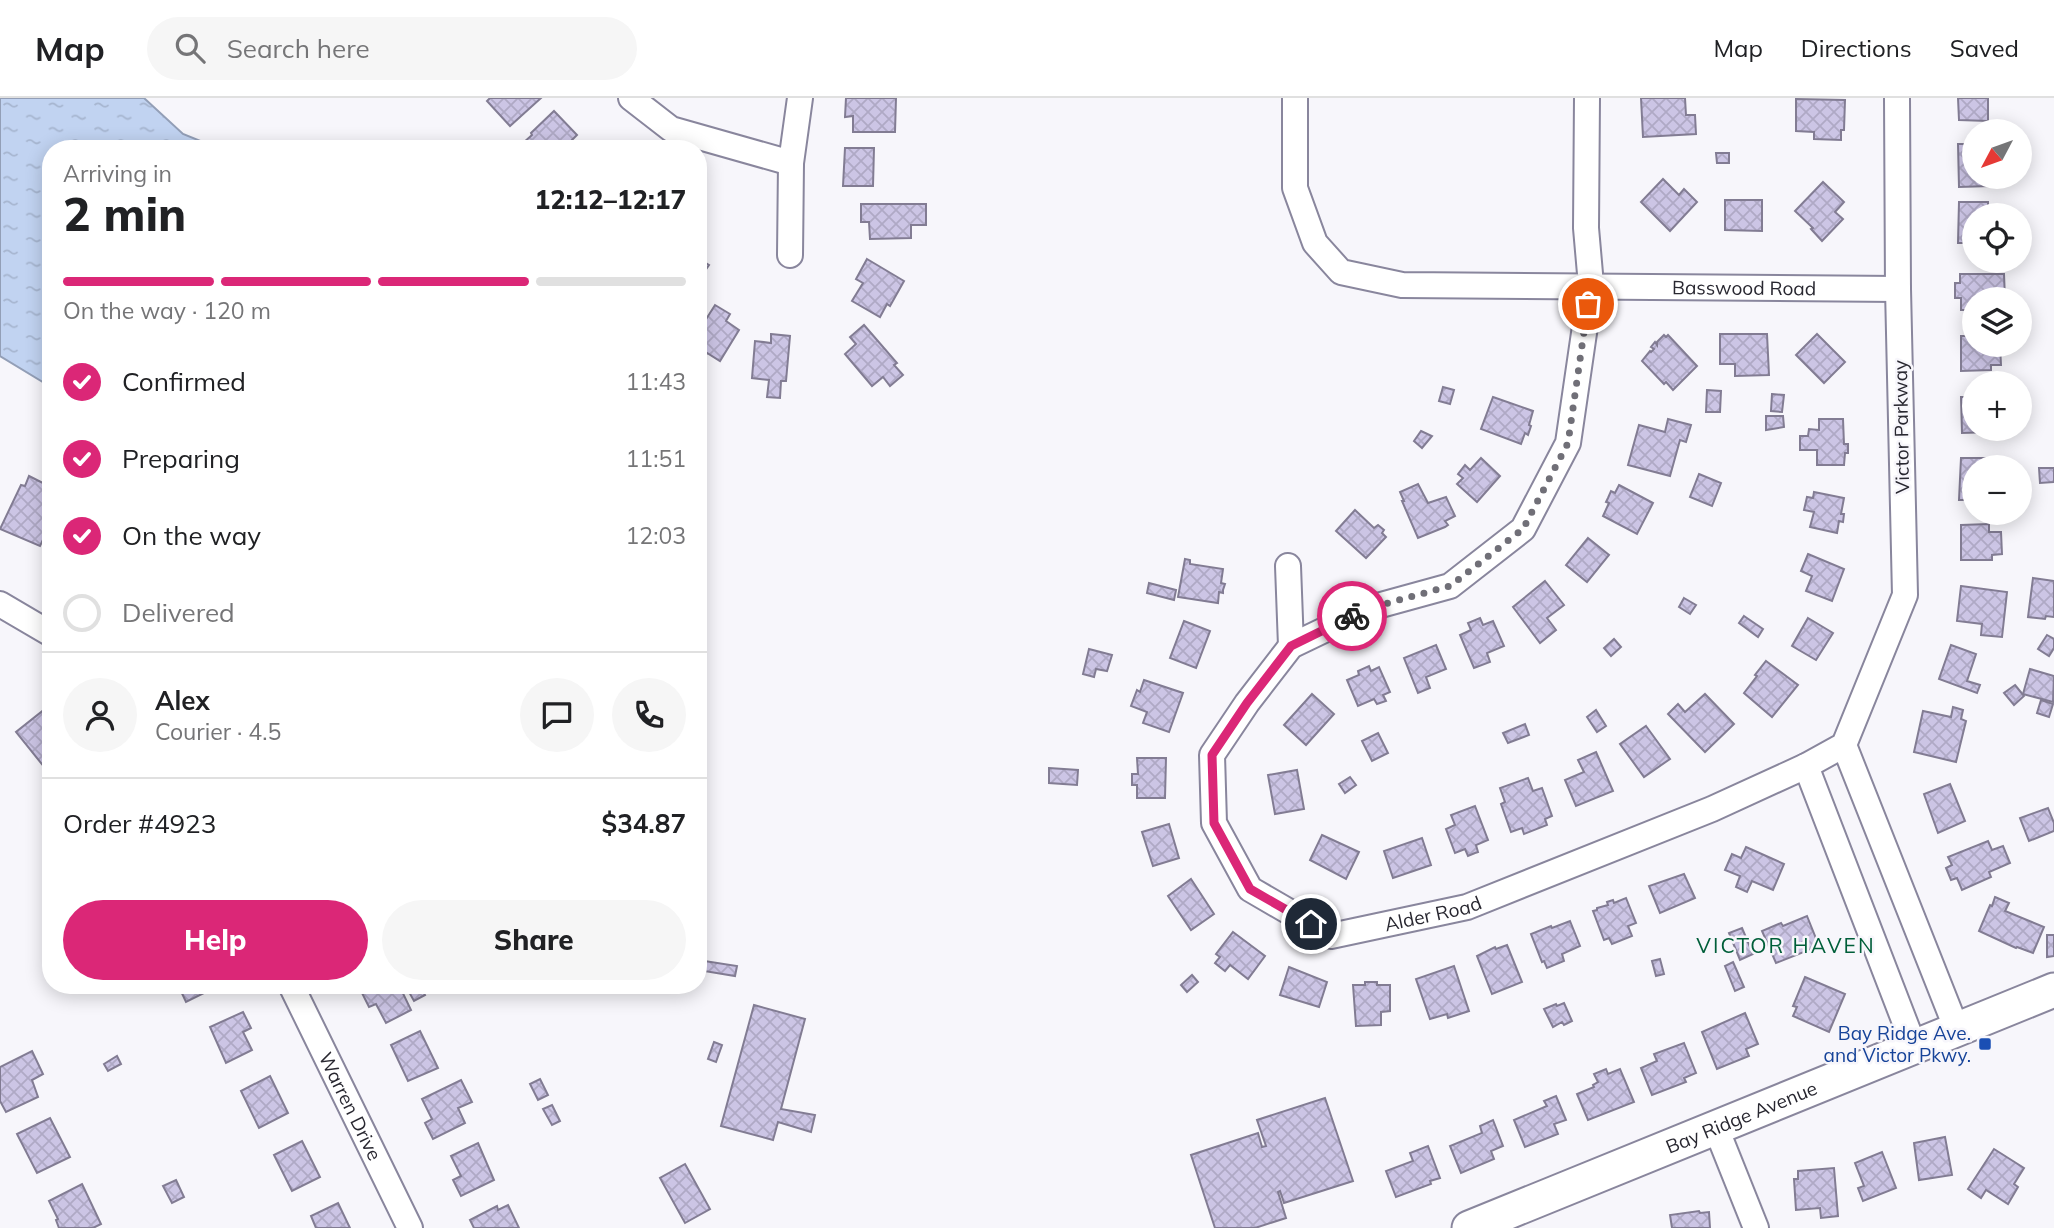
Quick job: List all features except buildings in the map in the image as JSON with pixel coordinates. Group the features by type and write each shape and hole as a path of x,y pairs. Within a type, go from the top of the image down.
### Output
{"main road":[{"name":"Bay Ridge Avenue","path":"1469,1228 2054,990"}],"street":[{"path":"631,98 671,129 791,163"},
{"path":"790,255 791,163 800,98"},
{"name":"Basswood Road","path":"1296,98 1295,188 1315,243 1341,272 1402,285 1898,289"},
{"path":"1288,566 1291,646 1370,608 1450,586 1523,529 1568,443 1591,285 1586,228 1587,98"},
{"name":"Victor Parkway","path":"1844,745 1905,595 1897,98"},
{"path":"0,604 42,629"},
{"name":"Alder Road","path":"1291,646 1247,703 1212,755 1214,823 1250,889 1331,936 1467,907 1712,809 1806,766"},
{"path":"1914,1046 1806,766 1844,745 1956,1030"},
{"name":"Warren Drive","path":"295,994 410,1228"},
{"path":"1716,1128 1756,1228"}],"water":[{"path":"0,98 144,98 183,134 198,140 42,140 42,382 0,356"}],"way so far":[{"path":"1352,616 1370,608 1450,586 1523,529 1568,443 1588,304"}],"place":[{"name":"Bay Ridge Ave. and Victor Pkwy.","path":"1985,1044"}],"district":[{"name":"VICTOR HAVEN","path":"1786,946"}],"route":[{"path":"1311,924 1250,889 1214,823 1212,755 1247,703 1291,646 1352,616"}]}
